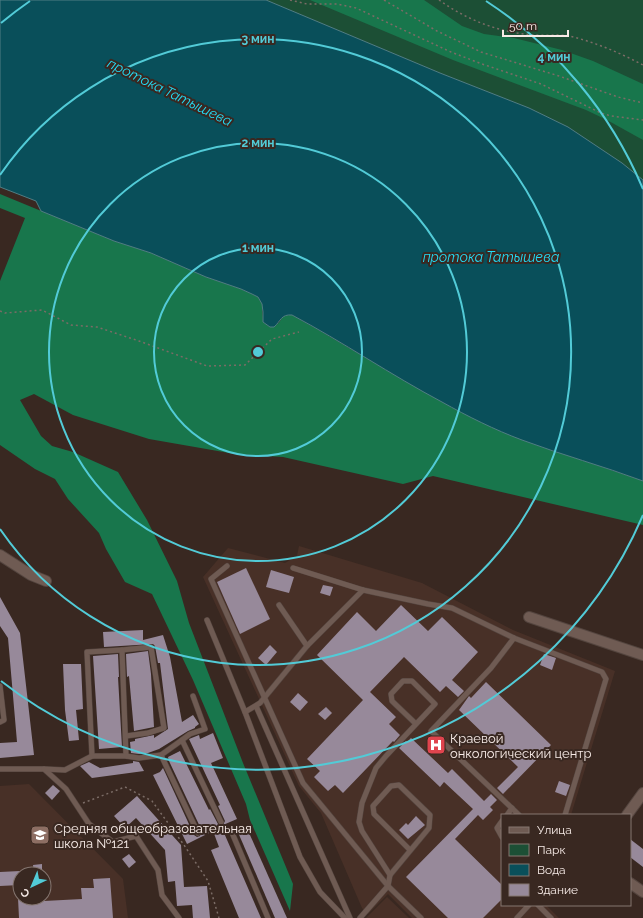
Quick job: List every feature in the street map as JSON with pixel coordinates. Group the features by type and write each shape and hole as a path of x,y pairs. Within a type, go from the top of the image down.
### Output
{"street":[{"path":"0,555 30,575 46,582"},
{"path":"529,617 643,655"},
{"path":"628,814 643,793"},
{"path":"631,884 643,892"}],"lane":[{"path":"227,566 211,579 303,783 388,886 421,918"},
{"path":"293,568 363,590 452,608 514,638 602,672 606,679 565,814"},
{"path":"245,712 260,704 307,646 363,590"},
{"path":"279,605 307,646"},
{"path":"207,620 245,712 300,857 320,892 345,918"},
{"path":"514,638 491,668 431,731 518,814"},
{"path":"92,756 87,652 152,647 164,728 148,734 126,736"},
{"path":"122,650 126,756"},
{"path":"390,875 362,832 359,822 362,803 376,768 435,704 412,680 403,681 391,694 392,701 416,724"},
{"path":"0,686 4,720 0,722"},
{"path":"0,769 65,770 92,756 126,756 139,758 161,756 190,734 205,729 193,696"},
{"path":"256,706 350,918"},
{"path":"182,740 221,822"},
{"path":"161,756 198,833"},
{"path":"44,769 66,789 89,824 113,842 136,836 158,870 162,895 179,918"},
{"path":"360,918 388,886 390,875 429,828 430,815 399,785 392,786 373,806 374,814 410,850"},
{"path":"508,814 512,808"},
{"path":"501,822 497,828 501,835"},
{"path":"232,835 268,918"},
{"path":"517,918 529,906"},
{"path":"539,906 551,918"}],"path":[{"path":"290,0 307,4 337,4 356,8 452,52 541,84 601,113 611,116 643,120"},
{"path":"384,0 437,31 481,52 559,76 618,97 643,103"},
{"path":"439,0 455,12 485,24 513,32 568,36 606,48 643,65"},
{"path":"0,312 5,313 42,310 71,324 97,327 207,366 245,365 272,339 299,332"},
{"path":"83,803 125,787 152,801 208,881 219,918"}],"shaded area":[{"name":"Краевой онкологический центр","path":"299,546 422,583 513,630 615,671 571,814 501,814 501,906 547,906 559,918 412,918 388,894 368,914 362,908 321,813 299,786 203,577 228,548 285,563 297,556"},
{"name":"Средняя общеобразовательная школа №121","path":"29,784 123,879 128,918 0,918 0,786"},
{"path":"387,897 409,918 366,918"}],"green space":[{"path":"266,0 643,0 643,180 622,163 568,127 529,108 440,73"},
{"path":"310,0 424,0 462,26 484,34 514,38 562,50 593,61 643,84 643,140 586,110 453,60"},
{"path":"0,194 114,241 151,253 206,277 252,294 258,297 262,304 263,322 270,327 278,323 283,317 292,315 414,386 488,425 545,448 643,481 643,525 433,476 403,484 283,457 235,454 149,439 73,415 34,394 20,400 41,436 52,446 73,452 118,472 147,520 177,581 189,623 243,763 293,884 290,911 250,820 246,804 193,680 152,594 125,582 106,549 99,533 68,499 55,479 35,469 0,445 0,281 25,218 0,208"}],"water":[{"name":"протока Татышева","path":"0,0 266,0 440,73 529,108 568,127 622,163 643,180 643,481 512,436 481,422 423,392 292,315 283,317 274,327 270,327 263,322 262,304 258,297 241,289 206,277 151,253 114,241 41,211 36,201 0,187"}],"building":[{"path":"246,568 270,619 240,634 217,582"},
{"path":"271,570 294,577 289,593 266,587"},
{"path":"323,585 333,587 330,596 320,593"},
{"path":"0,597 20,633 34,755 0,758 0,743 17,742 8,638 0,626"},
{"path":"401,605 428,631 442,617 478,652 452,680 464,691 458,697 446,686 440,692 404,657 370,692 396,717 389,724 400,735 343,793 335,785 328,791 314,777 320,771 307,759 363,700 317,655 357,612 376,631"},
{"path":"143,630 143,640 163,635 170,657 182,722 193,715 199,724 195,728 159,749 148,753 139,754 131,753 130,742 135,741 135,739 154,735 154,738 168,729 160,663 158,663 155,646 153,644 104,647 103,632"},
{"path":"270,645 277,652 266,665 258,658"},
{"path":"148,651 154,727 134,731 129,676 127,677 126,654"},
{"path":"118,654 122,747 99,749 93,656"},
{"path":"544,654 556,658 552,670 540,665"},
{"path":"63,664 81,664 83,709 76,710 79,740 69,741 65,710"},
{"path":"486,682 551,745 503,794 497,788 518,767 459,710 469,696 471,698"},
{"path":"298,693 308,702 300,711 290,702"},
{"path":"326,707 332,713 325,720 318,714"},
{"path":"213,733 223,758 211,763 237,819 223,825 225,821 218,806 220,805 189,739 199,735 200,739"},
{"path":"411,738 448,773 452,769 484,801 491,794 497,800 490,807 493,810 483,820 478,815 455,839 501,884 501,900 483,918 448,918 406,877 473,809 444,782 440,787 399,748 406,741 407,742"},
{"path":"180,751 209,810 210,809 218,824 222,826 261,918 239,918 211,850 219,847 213,831 187,844 153,775 160,772 163,768 194,835 197,837 200,836 202,831 168,757"},
{"path":"133,761 139,762 144,771 92,778 80,766 89,762 100,768 133,763"},
{"path":"559,781 570,785 566,796 555,792"},
{"path":"53,785 60,791 52,800 45,793"},
{"path":"137,796 181,845 184,887 207,886 210,918 193,918 192,905 177,906 175,881 168,882 165,850 136,818 125,828 114,816"},
{"path":"416,816 425,825 408,839 399,830 406,823 408,825"},
{"path":"246,826 287,918 275,918 237,830"},
{"path":"631,840 643,849 643,867 631,858"},
{"path":"129,854 136,862 129,868 122,859"},
{"path":"42,864 42,866 33,866"},
{"path":"12,871 12,885 0,886 0,872"},
{"path":"110,878 113,918 19,918 18,906 52,906 52,901 82,899 81,888 94,888 93,879"}],"place":[{"name":"Краевой онкологический центр","path":"436,745"},
{"name":"Средняя общеобразовательная школа №121","path":"40,835"}]}
